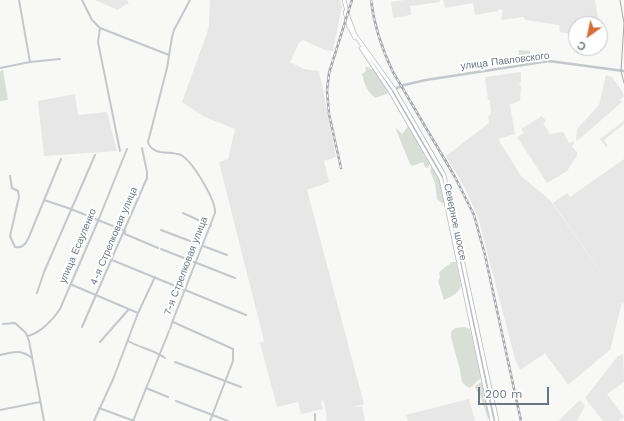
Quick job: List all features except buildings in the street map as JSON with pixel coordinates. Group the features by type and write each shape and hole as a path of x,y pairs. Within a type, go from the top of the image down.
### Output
{"main road":[{"name":"Северное шоссе","path":"344,0 355,35 394,89 444,175 451,204 492,421"},
{"name":"Северное шоссе","path":"344,0 346,18 352,34 390,91 443,184 497,420"},
{"path":"492,421 497,420"}],"street":[{"path":"19,0 30,62"},
{"path":"82,0 92,20 100,28 169,55"},
{"name":"7-я Стрелковая улица","path":"133,421 211,226 215,209 193,166 180,155 152,149 148,142 174,30 190,0"},
{"path":"100,28 98,42 120,151"},
{"path":"0,68 30,62 60,59"},
{"name":"улица Павловского","path":"390,91 404,85 451,76 549,61 624,71"},
{"name":"4-я Стрелковая улица","path":"82,327 147,178 148,172 142,148"},
{"name":"улица Есауленко","path":"28,336 35,334 56,315 98,221 127,149"},
{"path":"37,293 44,272 95,155"},
{"path":"10,176 12,188 18,191 19,197 10,236 18,248 26,244 61,159"},
{"path":"44,200 71,209 125,231 125,234 158,248"},
{"path":"183,213 211,226"},
{"path":"161,230 226,255"},
{"path":"161,249 235,278"},
{"path":"112,260 246,315"},
{"path":"94,421 138,314 155,278"},
{"path":"70,284 138,314"},
{"path":"100,342 129,309"},
{"path":"173,322 232,348 233,361 210,421"},
{"path":"3,324 15,323 28,336 44,421"},
{"path":"128,341 137,346 160,354 165,358"},
{"path":"0,355 19,351 32,358"},
{"path":"175,362 241,387"},
{"path":"146,388 168,397"},
{"path":"176,401 228,421"},
{"path":"0,410 40,402"},
{"path":"100,408 133,421"},
{"path":"315,414 315,421"}],"shaded area":[{"path":"95,0 127,0 129,4 126,4 118,10"},
{"path":"210,0 340,0 342,6 333,51 325,50 303,40 299,43 290,62 304,69 319,71 336,157 324,161 329,182 307,190 364,404 350,408 362,406 365,421 326,421 327,416 323,400 321,401 323,409 301,414 298,402 277,407 260,343 264,341 219,162 228,159 235,129 205,117 182,102 207,33 209,25"},
{"path":"404,0 440,0 440,2 410,6 411,15 393,18 391,2"},
{"path":"443,0 595,0 598,16 568,16 568,34 560,32 559,25 526,20 523,17 501,20 503,10 498,9 498,11 475,15 473,3 445,8"},
{"path":"519,50 530,51 530,56 535,57 536,52 549,53 548,61 518,63"},
{"path":"365,67 374,69 389,93 375,98 372,95 366,87 362,74 366,71"},
{"path":"3,70 8,100 0,101 0,71"},
{"path":"521,72 521,81 519,84 521,86 520,101 508,105 510,105 515,134 498,139 521,176 550,200 622,302 610,350 568,385 545,353 520,370 515,359 478,217 465,188 446,156 489,123 488,116 491,114 490,100 488,100 485,77"},
{"path":"606,75 612,77 622,91 624,96 620,100 622,102 577,141 577,129 599,105"},
{"path":"75,94 78,115 107,112 117,151 44,156 38,101"},
{"path":"395,95 443,175 448,201 442,177"},
{"path":"542,116 546,121 543,123 550,134 563,132 569,143 573,141 574,143 572,146 577,152 577,156 567,171 547,183 517,137 524,133 521,129"},
{"path":"624,121 624,124 604,140 608,146 606,147 600,139"},
{"path":"408,126 430,163 428,168 425,167 423,162 412,166 410,164 395,127 402,134"},
{"path":"624,159 624,305 553,203 567,193 570,197"},
{"path":"432,165 441,183 445,202 443,204 437,199 435,183 430,171"},
{"path":"450,207 466,287 465,286"},
{"path":"452,262 456,262 461,286 457,293 444,300 438,281 440,277 439,272"},
{"path":"466,291 494,416 493,417 493,416"},
{"path":"464,327 470,329 481,378 470,388 462,382 451,337 451,332 455,328"},
{"path":"623,354 624,382 607,394 624,417 618,421 603,421 585,398 618,356"},
{"path":"481,382 490,417 488,419 480,395 475,388 475,386"},
{"path":"469,399 475,421 408,421 406,415"},
{"path":"580,400 585,406 577,421 558,421"}],"tram line":[{"path":"620,0 624,23 621,71 624,83"}],"railway":[{"path":"341,168 329,114 327,91 329,73 352,0"},
{"path":"371,0 379,37 393,72 455,177 474,215 485,255 521,421"}]}
